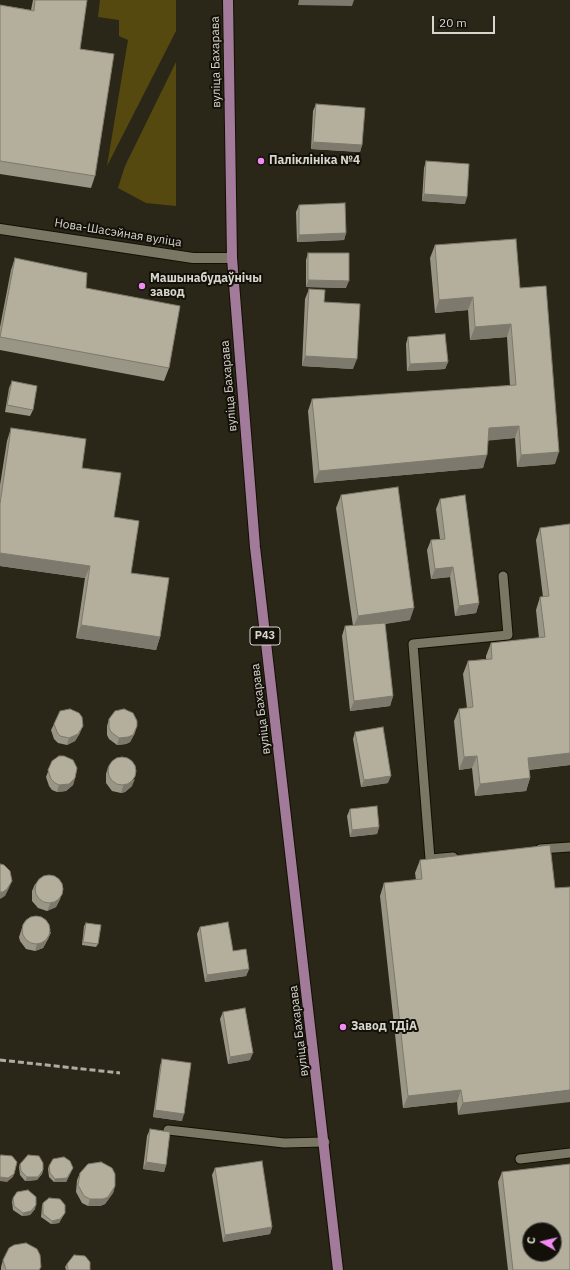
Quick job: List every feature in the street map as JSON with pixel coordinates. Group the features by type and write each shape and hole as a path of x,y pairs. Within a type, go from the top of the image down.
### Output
{"main road":[{"name":"вуліца Бахарава","path":"228,0 232,258 255,547 325,1142 338,1270"}],"street":[{"name":"Нова-Шасэйная вуліца","path":"0,229 193,258 232,258"}],"lane":[{"path":"461,856 430,859 413,644 508,635 503,576"},
{"path":"531,850 570,847"},
{"path":"168,1130 284,1143 325,1142"},
{"path":"520,1159 570,1153"}],"shaded area":[{"path":"100,0 176,0 176,31 107,166 128,40 119,36 119,20 98,17"},
{"path":"176,62 176,206 146,203 118,188 125,166"}],"building":[{"path":"35,0 87,0 80,49 114,54 95,176 0,161 0,5 34,11"},
{"path":"316,104 365,108 362,145 313,142"},
{"path":"426,161 469,164 467,197 424,194"},
{"path":"345,203 346,233 299,235 299,205"},
{"path":"516,239 520,288 546,286 559,452 521,455 519,426 489,428 487,455 319,471 312,399 516,385 511,324 475,327 473,297 439,300 435,245"},
{"path":"308,253 349,253 349,281 308,280"},
{"path":"15,258 87,273 86,288 180,306 169,368 0,337"},
{"path":"309,289 325,290 324,302 360,304 357,359 305,356"},
{"path":"445,334 448,362 410,364 408,337"},
{"path":"12,381 37,386 33,410 7,405"},
{"path":"11,428 86,439 82,468 121,473 114,517 139,521 131,573 169,578 160,637 81,625 90,566 0,553 0,504"},
{"path":"398,487 414,608 358,616 341,495"},
{"path":"465,495 479,603 459,606 453,567 435,569 431,540 445,539 440,499"},
{"path":"570,524 570,753 528,758 530,778 480,784 477,756 464,757 459,709 473,707 468,661 492,659 491,643 545,637 540,597 549,596 540,528"},
{"path":"385,623 393,696 354,701 345,626"},
{"path":"70,709 79,713 82,717 83,726 78,734 69,738 60,736 54,724 60,711"},
{"path":"124,709 133,713 137,721 137,726 133,735 119,738 111,732 109,728 109,719 115,711"},
{"path":"383,727 391,776 364,780 355,732"},
{"path":"59,756 64,756 73,760 77,768 75,778 69,784 59,785 51,779 48,770 52,761"},
{"path":"122,757 132,761 136,771 132,781 122,785 112,781 108,771 112,761"},
{"path":"377,806 379,827 352,830 350,809"},
{"path":"550,845 555,888 570,887 570,1090 463,1103 461,1090 408,1096 384,883 422,879 420,860"},
{"path":"0,864 4,865 10,871 12,881 3,892 0,892"},
{"path":"49,875 59,879 63,889 59,899 49,903 39,899 35,889 39,879"},
{"path":"36,916 46,920 50,930 46,940 36,944 26,940 22,930 26,920"},
{"path":"228,922 233,951 246,949 249,969 207,975 200,927"},
{"path":"86,923 101,925 98,944 83,942"},
{"path":"245,1008 253,1053 230,1057 223,1012"},
{"path":"162,1059 191,1063 184,1114 155,1110"},
{"path":"150,1129 170,1132 166,1165 146,1162"},
{"path":"1,1155 12,1156 17,1162 14,1174 8,1178 0,1177"},
{"path":"28,1155 39,1156 43,1163 43,1170 38,1177 27,1177 21,1171 20,1164"},
{"path":"64,1157 70,1161 73,1168 67,1178 55,1179 50,1173 49,1166 53,1159"},
{"path":"262,1161 272,1227 225,1235 215,1168"},
{"path":"101,1162 112,1168 115,1174 115,1186 108,1197 103,1199 90,1199 84,1196 78,1185 80,1173 88,1164"},
{"path":"570,1164 570,1270 513,1270 502,1172"},
{"path":"28,1190 36,1197 36,1205 31,1211 23,1213 14,1206 13,1198 17,1192"},
{"path":"49,1198 60,1199 65,1205 65,1213 60,1219 52,1221 43,1214 43,1203"},
{"path":"26,1243 37,1249 40,1255 41,1267 39,1270 6,1270 3,1260 9,1248 14,1245"},
{"path":"74,1255 85,1256 90,1262 90,1270 68,1270 67,1264"}],"railway":[{"path":"0,1060 120,1073"}],"place":[{"name":"Паліклініка №4","path":"261,161"},
{"name":"Машынабудаўнічы завод","path":"142,286"},
{"name":"Завод ТДіА","path":"343,1027"}]}
